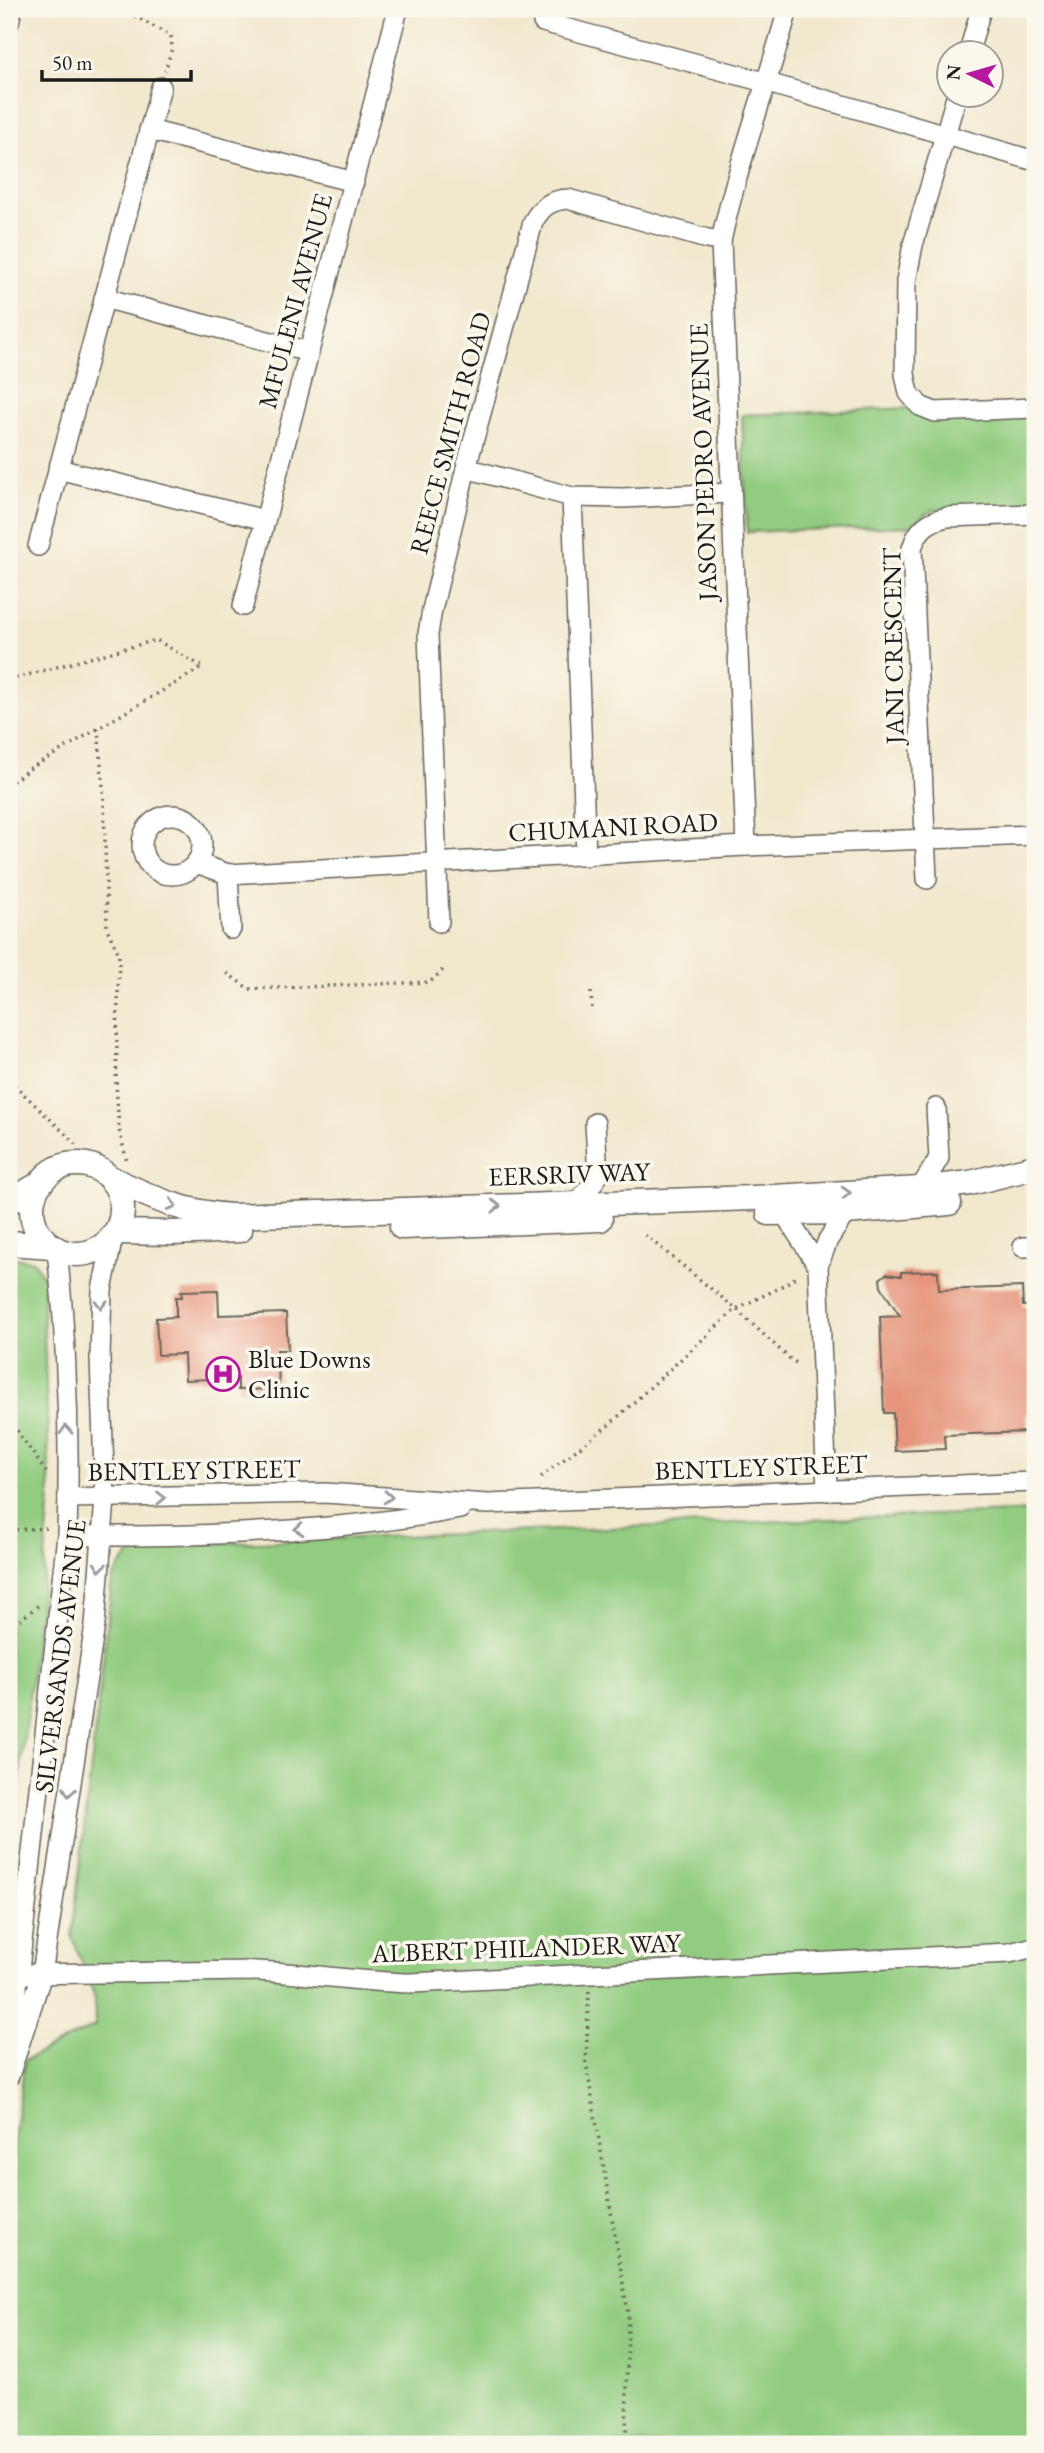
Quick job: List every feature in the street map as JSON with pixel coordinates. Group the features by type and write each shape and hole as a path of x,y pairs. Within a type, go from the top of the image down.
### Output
{"main road":[{"path":"9,1202 41,1183 58,1168 74,1164 119,1172 117,1188 122,1200 121,1220 115,1235 97,1250 70,1254 54,1248 9,1243"},
{"name":"EERSRIV WAY","path":"119,1172 160,1202 209,1214 232,1216 920,1189 970,1183 1035,1167"},
{"path":"41,1183 33,1203 33,1217 41,1236 54,1248"},
{"name":"EERSRIV WAY","path":"115,1235 846,1212 941,1204 1035,1183"}],"street":[{"path":"9,22 12,9"},
{"name":"MFULENI AVENUE","path":"243,606 398,9"},
{"name":"JASON PEDRO AVENUE","path":"746,846 721,241 728,208 768,83 788,9"},
{"path":"973,38 981,9"},
{"path":"543,22 768,83 1035,161"},
{"path":"38,546 161,87"},
{"path":"953,108 906,281 905,374 909,393 920,406 935,412 1035,408"},
{"path":"149,130 354,182"},
{"name":"REECE SMITH ROAD","path":"439,922 428,634 466,468 533,222 546,205 556,200 568,199 721,241"},
{"path":"104,298 309,352"},
{"path":"466,468 572,498 731,493"},
{"path":"58,469 265,520"},
{"path":"572,498 586,856"},
{"name":"JANI CRESCENT","path":"927,880 912,548 915,537 923,526 934,519 1035,514"},
{"name":"CHUMANI ROAD","path":"196,863 228,874 746,846 1035,835"},
{"path":"228,874 231,929"},
{"path":"920,1189 939,1158 936,1108"},
{"path":"578,1203 597,1176 596,1124"},
{"path":"939,1158 970,1183"},
{"path":"597,1176 613,1192 629,1201"},
{"path":"827,1491 818,1266 828,1240 846,1212"},
{"path":"783,1213 818,1266"},
{"name":"SILVERSANDS AVENUE","path":"9,2076 42,1974 95,1625 106,1499 100,1358 102,1290 115,1235"},
{"name":"SILVERSANDS AVENUE","path":"9,2060 60,1532 68,1498 63,1327 54,1248"},
{"name":"BENTLEY STREET","path":"68,1498 325,1493 488,1504 1035,1482"},
{"path":"325,1493 327,1527"},
{"name":"BENTLEY STREET","path":"60,1532 103,1537 259,1533 416,1517 488,1504"},
{"name":"ALBERT PHILANDER WAY","path":"18,1973 255,1971 411,1983 1009,1954 1035,1947"}],"path":[{"path":"122,9 171,36 172,48 161,87"},
{"path":"9,680 156,640 203,667 29,769 9,784"},
{"path":"98,728 104,799 107,929 119,954 116,1084 119,1172"},
{"path":"227,973 249,989 430,982 445,968"},
{"path":"591,992 592,1012"},
{"path":"9,1080 78,1146"},
{"path":"645,1235 798,1364"},
{"path":"541,1477 610,1424 736,1309 795,1278"},
{"path":"9,1419 53,1482"},
{"path":"9,1530 27,1527 60,1532"},
{"path":"9,1629 44,1601"},
{"path":"590,1974 586,2062 628,2313 626,2444"}],"green space":[{"path":"912,408 1035,416 1035,506 933,510 913,526 747,532 742,415"},
{"path":"9,1257 34,1261 45,1281 43,1305 50,1497 43,1582 9,1864"},
{"path":"1035,1511 1035,2444 9,2444 9,2175 25,2060 95,2026 95,1998 72,1936 112,1581 127,1558 152,1546"}],"building":[{"path":"938,1271 939,1290 1022,1287 1023,1306 1035,1305 1035,1413 1027,1413 1028,1432 944,1435 945,1449 895,1451 893,1413 884,1413 880,1317 900,1316 881,1287 880,1279 886,1274 901,1276 901,1272"},
{"path":"218,1290 219,1315 286,1313 288,1350 277,1350 279,1385 275,1385 275,1389 238,1390 238,1378 185,1380 184,1354 158,1355 156,1318 176,1317 176,1297 182,1297 181,1291"}],"place":[{"name":"Blue Downs Clinic","path":"223,1374"}]}
